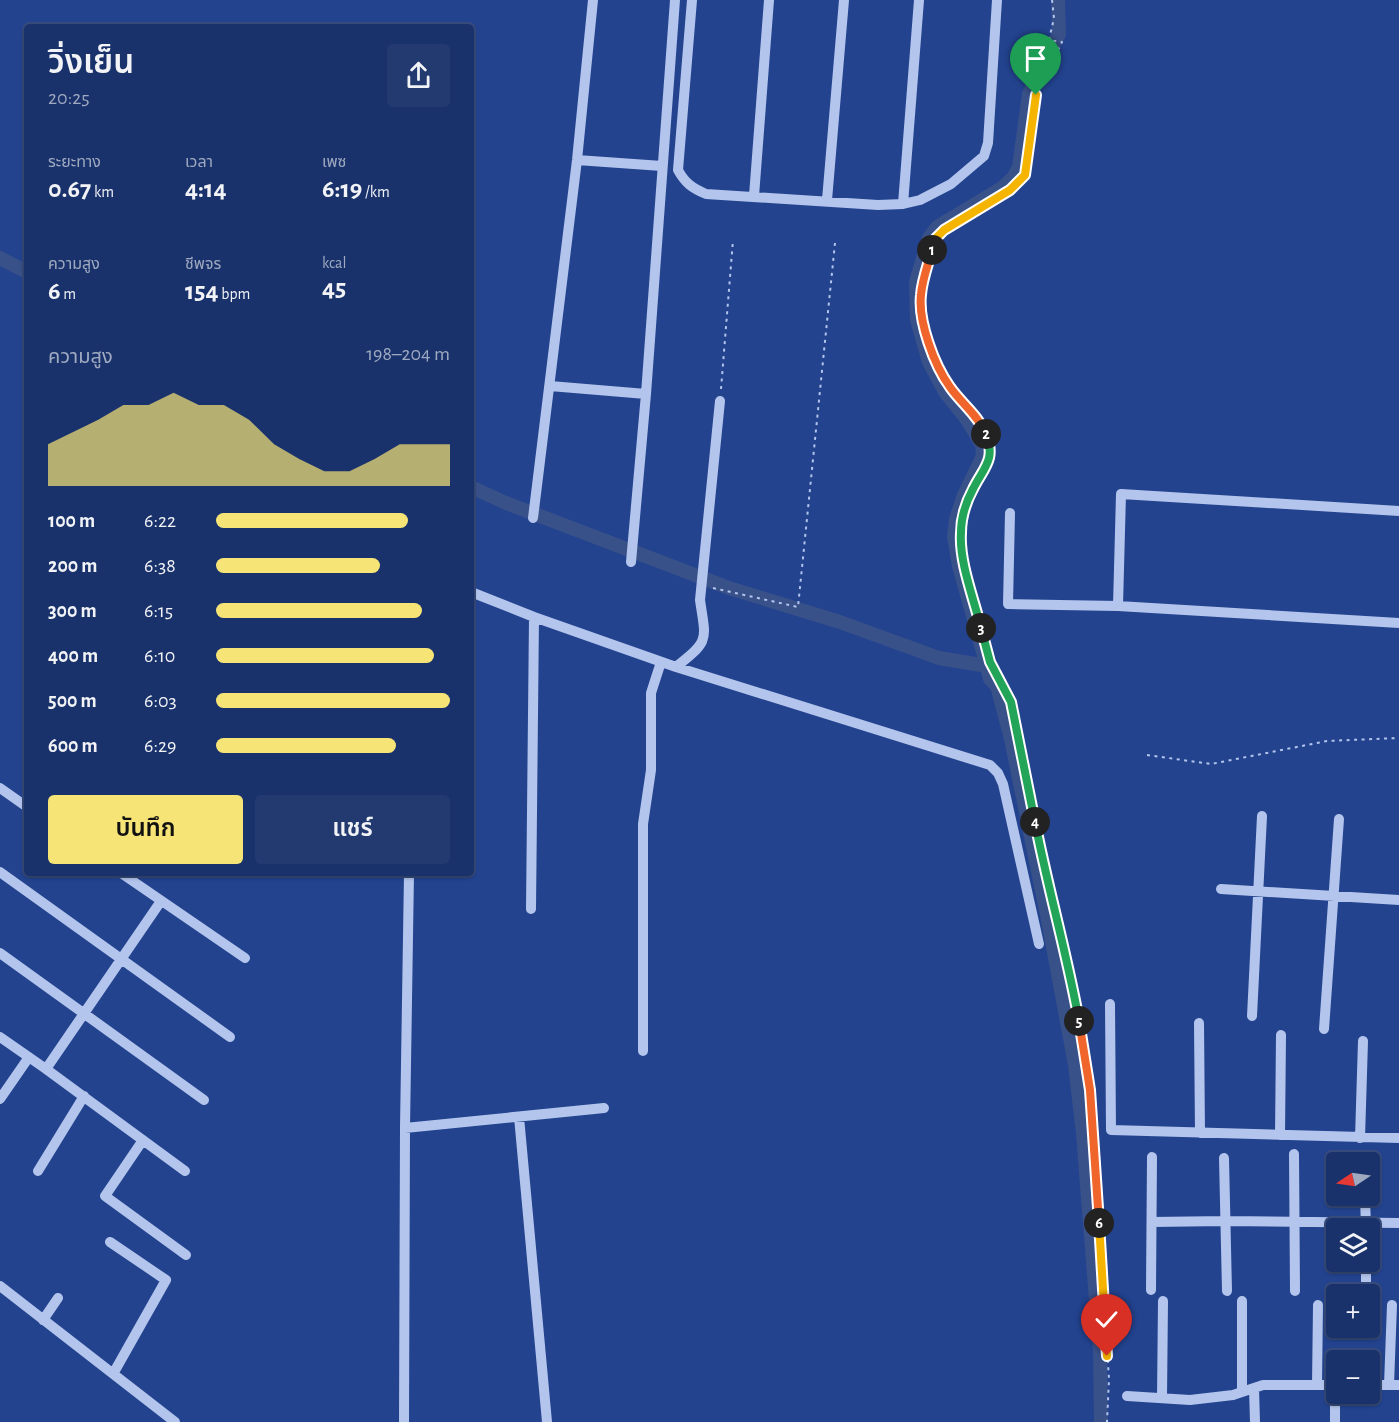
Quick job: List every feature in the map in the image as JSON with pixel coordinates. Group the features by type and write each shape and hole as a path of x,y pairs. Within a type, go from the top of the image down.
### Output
{"street":[{"path":"533,518 577,160 593,0"},
{"path":"632,562 675,0"},
{"path":"692,0 678,170 684,181 694,189 706,194 878,205 903,204 920,200 951,184 984,156 988,143 997,0"},
{"path":"753,196 769,0"},
{"path":"827,201 844,0"},
{"path":"903,204 919,0"},
{"path":"577,160 662,166"},
{"path":"550,386 646,394"},
{"path":"676,667 698,651 705,628 700,600 720,401"},
{"path":"1118,606 1121,494 1399,510"},
{"path":"1010,513 1008,604 1118,606 1399,623"},
{"path":"474,593 676,667 990,765 998,773 1003,784 1039,944"},
{"path":"531,909 534,617"},
{"path":"644,1051 644,824 650,780 651,693 661,662"},
{"path":"0,788 24,805"},
{"path":"1252,1016 1262,816"},
{"path":"1324,1029 1339,819"},
{"path":"0,873 230,1037"},
{"path":"125,876 245,958"},
{"path":"404,1422 409,876"},
{"path":"1221,889 1399,900"},
{"path":"46,1069 161,901"},
{"path":"0,953 204,1100"},
{"path":"1110,1004 1111,1130 1399,1138"},
{"path":"1199,1023 1200,1133"},
{"path":"1280,1135 1281,1035"},
{"path":"0,1037 184,1171"},
{"path":"1360,1138 1363,1041"},
{"path":"0,1099 29,1057"},
{"path":"38,1171 84,1096"},
{"path":"405,1128 604,1108"},
{"path":"519,1117 547,1422"},
{"path":"142,1140 105,1196 186,1254"},
{"path":"1294,1154 1295,1291"},
{"path":"1151,1290 1152,1157"},
{"path":"1224,1158 1227,1291"},
{"path":"1152,1222 1326,1223"},
{"path":"1380,1224 1399,1222"},
{"path":"110,1242 166,1280 113,1374"},
{"path":"0,1286 175,1422"},
{"path":"44,1320 58,1298"},
{"path":"1162,1398 1163,1301"},
{"path":"1242,1301 1242,1392"},
{"path":"1317,1385 1318,1305"},
{"path":"1392,1305 1394,1385"},
{"path":"1127,1396 1190,1400 1242,1392 1263,1385 1326,1385"},
{"path":"1254,1388 1255,1422"},
{"path":"1335,1404 1335,1422"}],"path":[{"path":"1052,0 1053,18 1049,40 1062,42 1036,95 1025,175 1010,190 939,234 933,244 920,303 928,341 940,369 949,386 983,426 988,439 990,458 972,489 964,510 961,543 968,581 990,662 1007,692 1013,711 1044,871 1066,951 1088,1075 1094,1135 1109,1379 1107,1422"},
{"path":"720,401 733,240"},
{"path":"702,586 798,607 835,243"},
{"path":"1147,755 1211,764 1326,741 1399,738"}],"waterway":[{"path":"1058,0 1059,34 1029,94 1019,167 1013,178 1002,188 937,227 929,238 916,282 917,320 929,362 945,392 968,421 982,445 983,456 964,495 956,519 954,536 959,566 990,679 997,686 1011,739 1075,1065 1083,1134 1100,1352 1101,1422"},
{"path":"0,258 24,270"},
{"path":"474,488 506,503 729,588 840,622 939,658 987,666"}],"route":[{"path":"1036,95 1025,175 1010,190 939,234 933,244 920,303 924,326 934,357 949,386 983,426 988,439 990,458 972,489 964,510 961,543 968,581 990,662 1011,702 1044,871 1066,951 1075,1001 1090,1090 1107,1356"}]}
